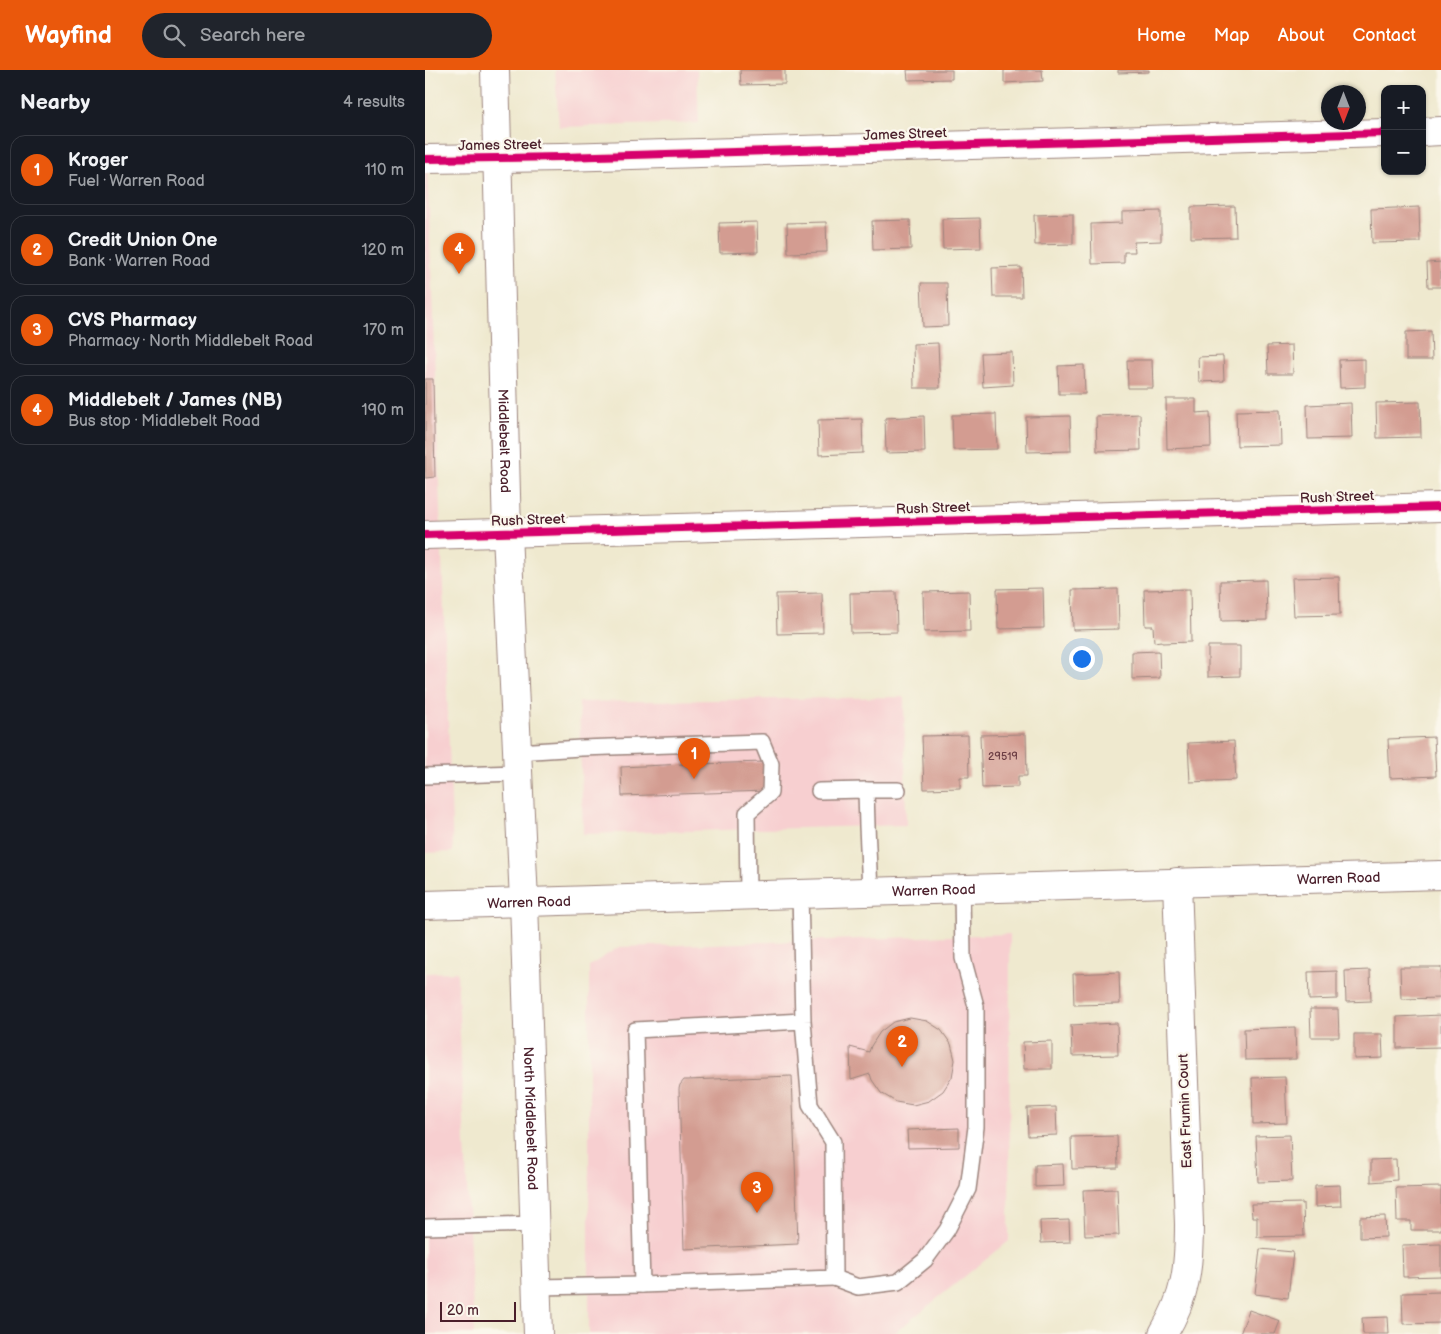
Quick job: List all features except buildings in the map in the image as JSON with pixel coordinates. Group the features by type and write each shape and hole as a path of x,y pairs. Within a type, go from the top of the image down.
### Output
{"street":[{"name":"Middlebelt Road","path":"495,70 507,533 524,901"},
{"path":"1426,132 1441,131"},
{"name":"James Street","path":"425,160 1381,133"},
{"name":"Rush Street","path":"425,535 1441,507"},
{"name":"Warren Road","path":"425,905 1441,875"},
{"name":"East Frumin Court","path":"1163,1334 1179,1302 1189,1256 1177,882"},
{"name":"North Middlebelt Road","path":"524,901 538,1334"}],"lane":[{"path":"425,776 517,762 581,748 762,742 771,764 771,794 747,813 748,894"},
{"path":"866,790 870,891"},
{"path":"819,791 899,790"},
{"path":"537,1287 835,1278 858,1287 899,1282 925,1260 947,1230 968,1189 976,1127 976,1006 963,958 962,889"},
{"path":"800,893 803,1021 810,1105 833,1142 835,1278"},
{"path":"642,1285 635,1030 803,1021"},
{"path":"425,1227 535,1224"}],"shaded area":[{"path":"555,70 697,70 699,123 559,127"},
{"path":"425,109 453,852 425,853"},
{"path":"904,697 906,825 583,834 579,702"},
{"path":"1010,934 1009,1241 893,1334 589,1334 589,966 619,947"},
{"path":"457,972 474,1334 425,1334 425,973"}],"cycle path":[{"path":"425,159 562,157 1381,133"},
{"path":"425,535 1441,507"}],"place":[{"name":"Middlebelt / James (NB)","path":"459,274"},
{"name":"Kroger","path":"694,779"},
{"name":"Credit Union One","path":"902,1067"},
{"name":"CVS Pharmacy","path":"757,1213"}]}
